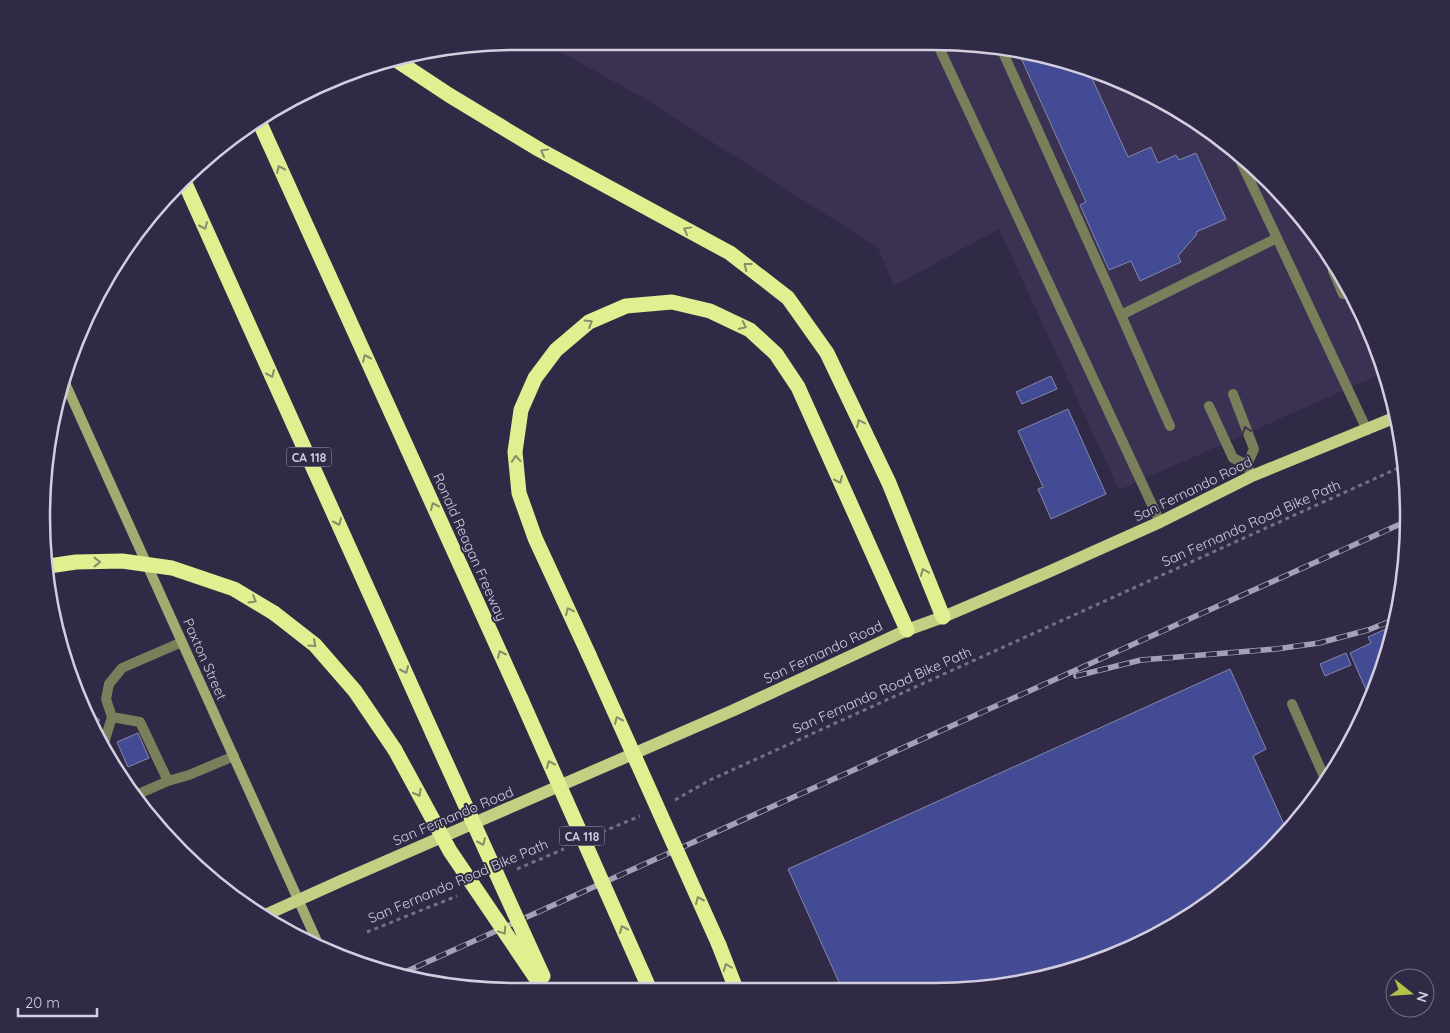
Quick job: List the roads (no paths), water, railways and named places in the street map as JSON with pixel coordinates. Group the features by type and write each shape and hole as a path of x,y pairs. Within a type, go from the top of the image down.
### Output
{"highway":[{"path":"402,65 540,150 730,253 788,298 827,352 889,483 943,618"},
{"name":"Ronald Reagan Freeway","path":"261,126 521,699 647,983"},
{"name":"CA 118","path":"187,187 546,983"},
{"path":"734,983 719,945 534,538 519,493 515,452 521,410 535,378 556,350 589,322 626,306 672,302 710,311 750,330 776,354 798,387 907,630"},
{"path":"53,565 76,562 122,561 172,568 234,589 274,613 315,645 355,691 395,750 450,851 539,983"}],"main road":[{"name":"San Fernando Road","path":"270,913 734,710 907,630 943,618 1160,522 1249,471 1367,430 1390,420"}],"street":[{"name":"Paxton Street","path":"68,390 315,937"}],"lane":[{"path":"940,50 1160,522"},
{"path":"1004,56 1170,426"},
{"path":"1244,169 1367,430"},
{"path":"1121,315 1277,238"},
{"path":"1210,406 1233,458 1249,471 1254,449 1233,394"},
{"path":"106,738 112,716 106,699 109,684 122,668 182,642"},
{"path":"1292,704 1323,773"},
{"path":"112,716 140,722 168,781"},
{"path":"141,793 234,756"}],"railway":[{"path":"409,970 1400,524"},
{"path":"1076,676 1141,660 1276,649 1319,643 1368,630 1388,622"}]}
